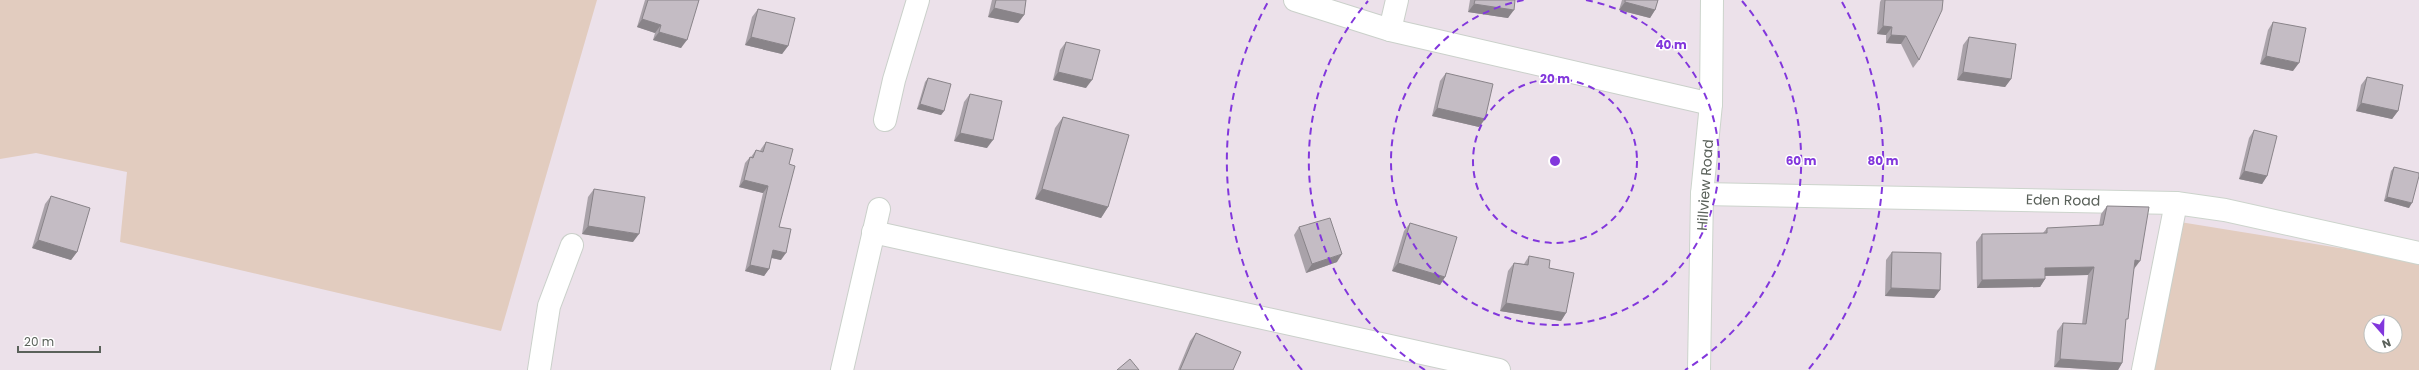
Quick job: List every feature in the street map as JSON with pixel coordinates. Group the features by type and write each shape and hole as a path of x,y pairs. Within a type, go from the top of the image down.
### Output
{"street":[{"path":"885,120 894,80 901,62 918,0"},
{"path":"1295,0 1390,30 1711,104"},
{"path":"1390,30 1397,0"},
{"name":"Hillview Road","path":"1699,370 1702,194 1711,104 1712,0"},
{"name":"Eden Road","path":"1702,194 2176,203 2225,210 2419,253"},
{"path":"2143,370 2176,203"},
{"path":"842,370 879,209"},
{"path":"873,232 1499,370"},
{"path":"539,370 548,306 572,245"}],"shaded area":[{"path":"0,0 597,0 501,331 120,242 127,172 36,153 0,159"},
{"path":"2180,222 2419,261 2419,370 2151,370"}],"building":[{"path":"648,0 699,0 687,40 659,32 661,25 642,19"},
{"path":"996,0 1026,0 1024,15 994,8"},
{"path":"1475,0 1515,0 1514,10 1474,4"},
{"path":"1625,0 1658,0 1655,10 1625,2"},
{"path":"1885,0 1943,0 1942,10 1919,60 1906,36 1891,35 1892,27 1883,26"},
{"path":"758,9 795,18 788,46 751,37"},
{"path":"2273,22 2306,28 2299,63 2266,56"},
{"path":"1969,37 2016,44 2011,79 1963,72"},
{"path":"1066,42 1100,50 1092,80 1058,72"},
{"path":"1446,73 1493,84 1485,119 1437,108"},
{"path":"2367,77 2403,85 2398,111 2361,103"},
{"path":"928,78 951,84 944,111 920,104"},
{"path":"970,94 1002,101 993,140 960,133"},
{"path":"1063,117 1129,135 1108,207 1042,189"},
{"path":"2254,130 2277,136 2267,176 2244,171"},
{"path":"766,142 793,149 789,164 795,166 779,227 791,229 786,253 773,250 769,269 750,265 768,186 744,180 750,157 753,158 756,150 763,152"},
{"path":"2394,167 2419,173 2412,203 2387,197"},
{"path":"594,189 645,197 639,234 588,226"},
{"path":"51,196 90,208 77,252 38,240"},
{"path":"2107,206 2149,207 2140,261 2135,260 2128,319 2126,319 2122,363 2060,359 2063,323 2086,324 2094,267 2045,268 2045,279 1982,280 1982,234 2047,233 2047,228 2103,225"},
{"path":"1330,218 1342,254 1312,264 1299,227"},
{"path":"1410,223 1457,237 1445,277 1398,263"},
{"path":"1892,252 1941,253 1940,290 1891,288"},
{"path":"1529,256 1550,260 1549,268 1574,273 1566,313 1506,303 1514,263 1528,265"},
{"path":"1196,333 1241,352 1233,370 1180,370"},
{"path":"1130,359 1139,370 1117,370"}]}
